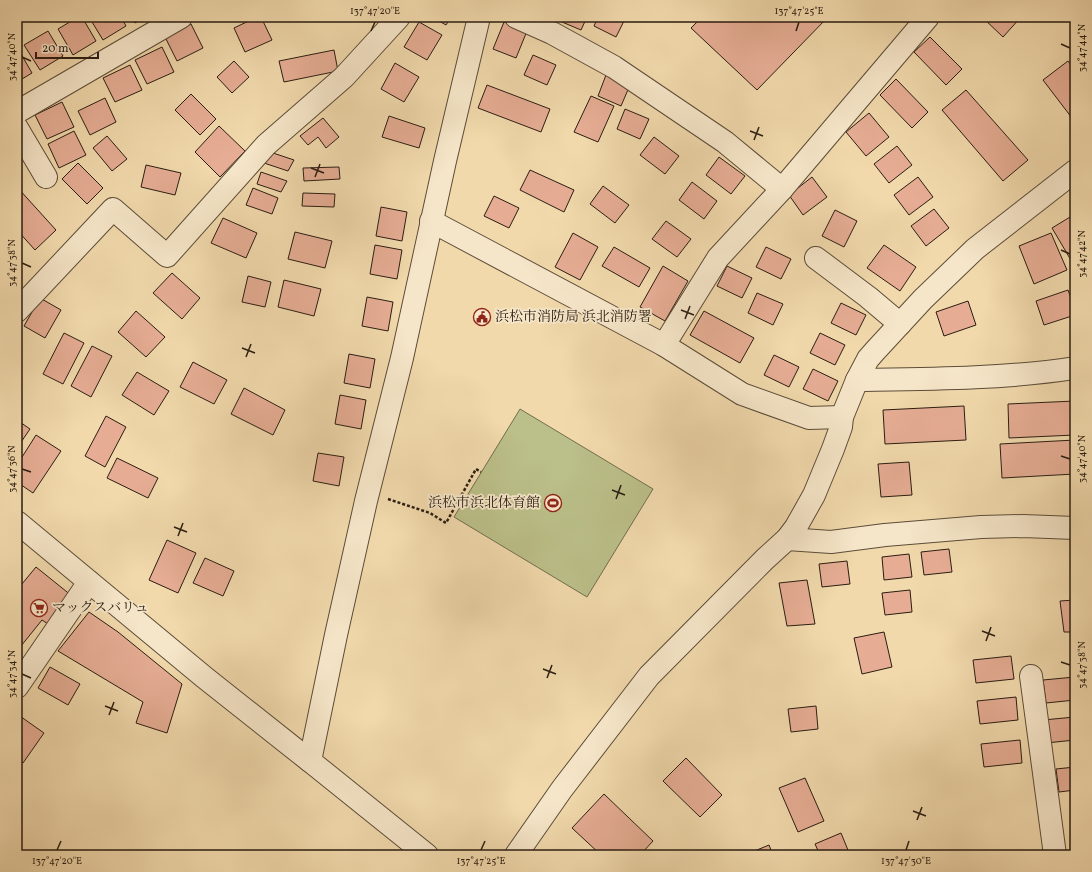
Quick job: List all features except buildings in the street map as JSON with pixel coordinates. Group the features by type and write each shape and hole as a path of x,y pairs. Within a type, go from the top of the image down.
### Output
{"street":[{"path":"17,112 180,17"},
{"path":"17,311 113,209 167,256 266,146 344,77 399,17"},
{"path":"310,761 368,492 402,358 431,221 479,17"},
{"path":"516,17 552,33 614,67 725,142 782,190"},
{"path":"664,345 718,258 782,190 928,17"},
{"path":"17,128 46,177"},
{"path":"516,855 562,789 649,676 764,559 787,539 799,522 814,495 841,427 842,417 857,380 868,359 900,324 975,248 1075,171"},
{"path":"431,221 664,345 742,394 809,418 842,417"},
{"path":"816,258 868,297 900,324"},
{"path":"857,380 971,379 1075,368"},
{"path":"17,522 204,677 427,855"},
{"path":"787,539 831,542 885,535 981,527 1023,526 1075,528"},
{"path":"17,687 89,582"},
{"path":"1030,676 1055,855"}],"path":[{"path":"368,492 430,513 446,523 476,470 481,472"}],"green space":[{"name":"浜松市浜北体育館","path":"520,409 653,489 587,597 454,517"}],"place":[{"name":"浜松市消防局 浜北消防署","path":"482,317"},
{"name":"浜松市浜北体育館","path":"553,503"},
{"name":"マックスバリュ","path":"39,608"}]}
